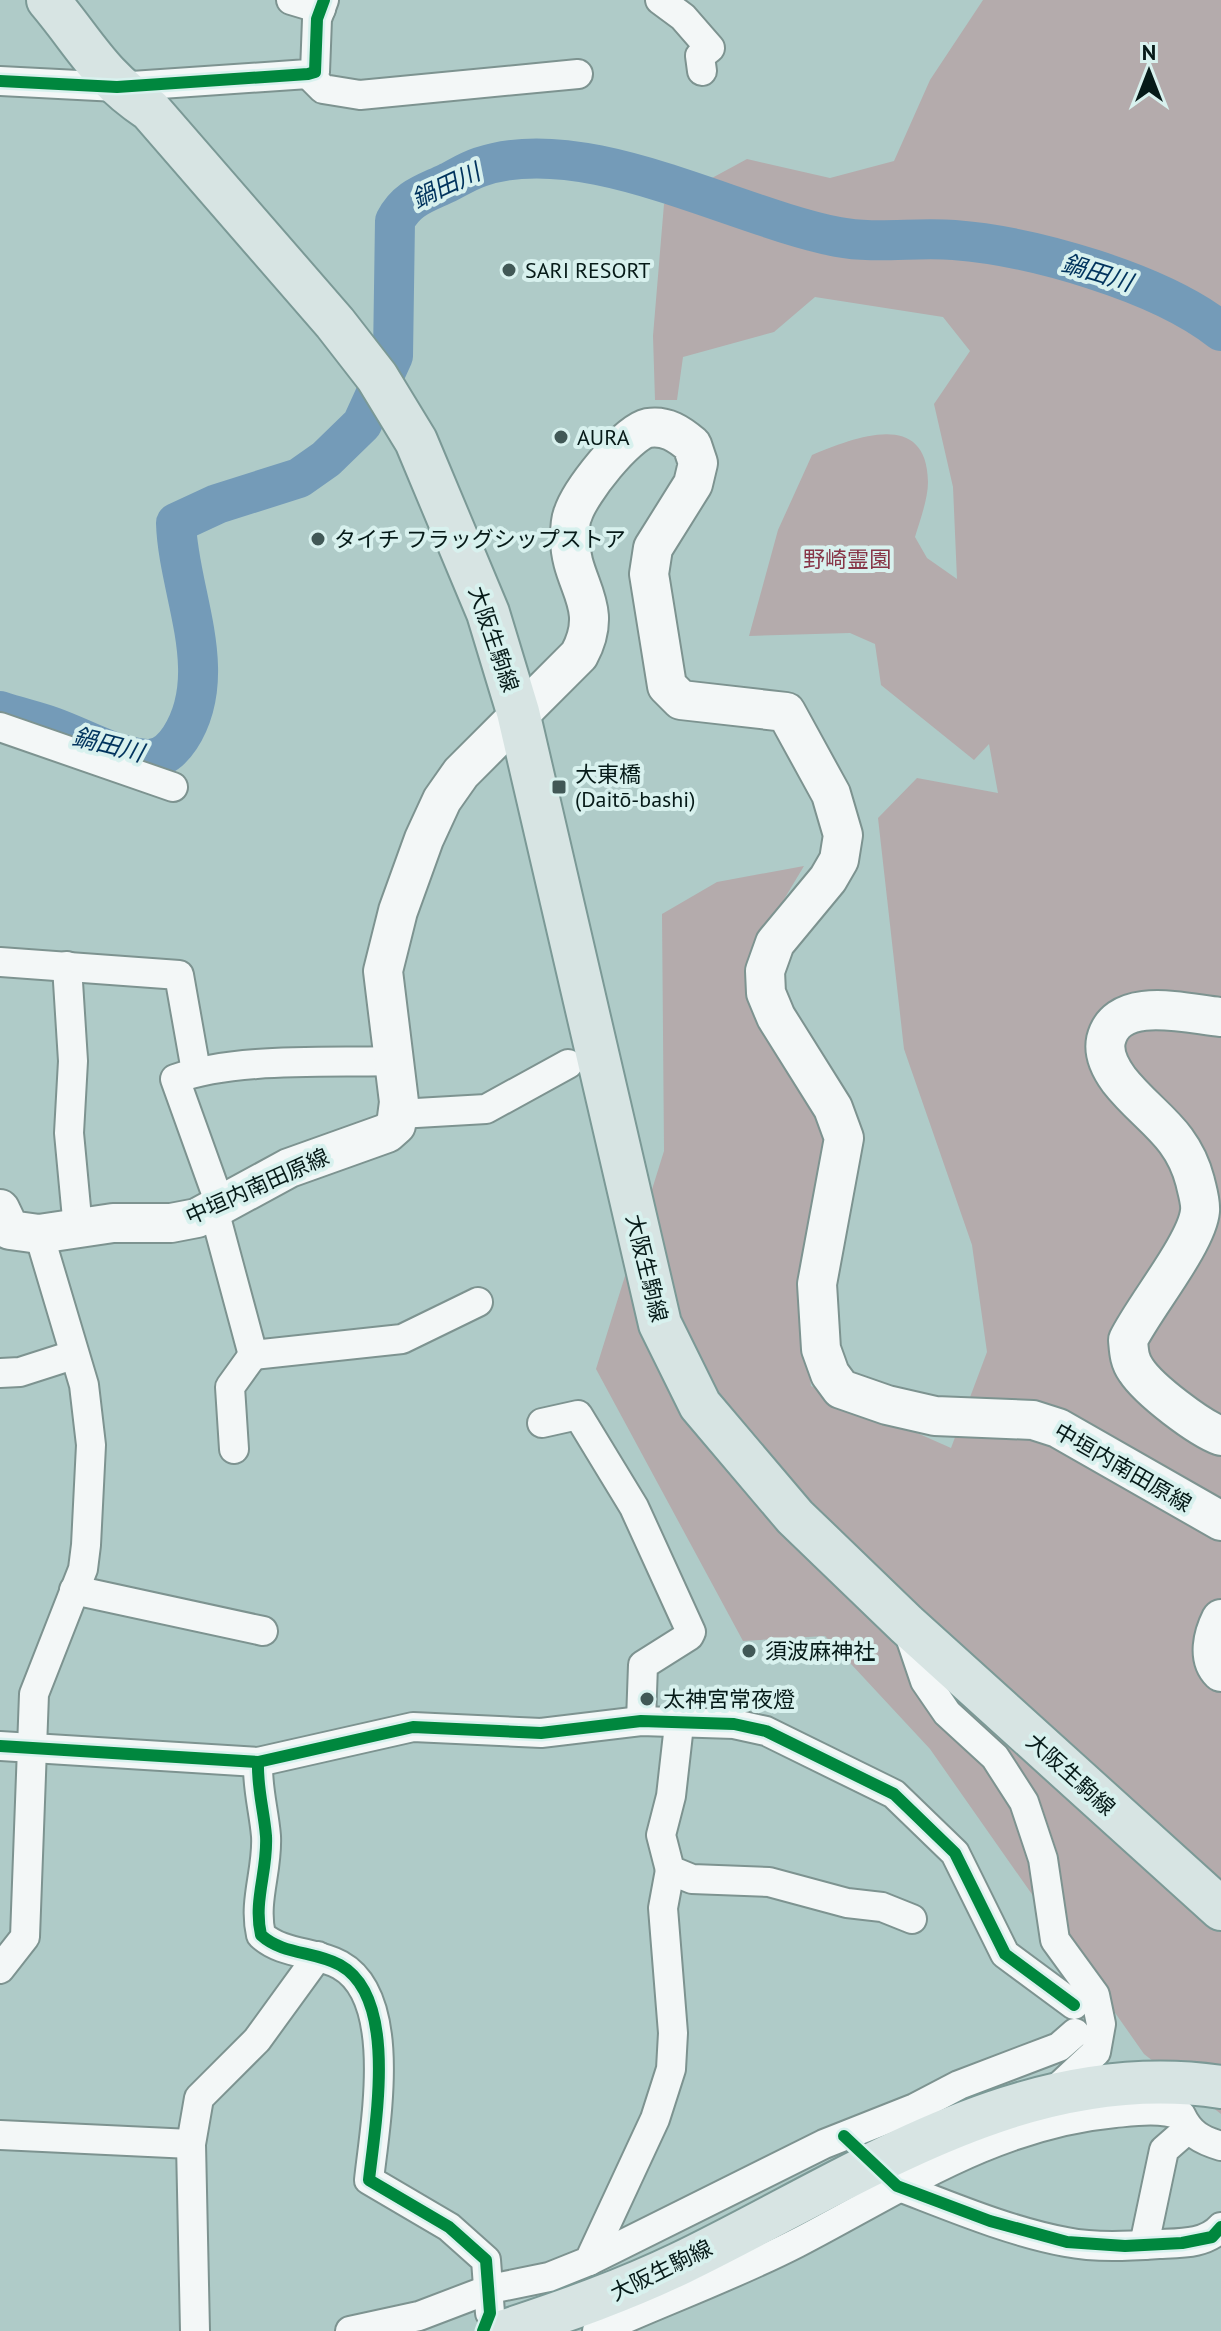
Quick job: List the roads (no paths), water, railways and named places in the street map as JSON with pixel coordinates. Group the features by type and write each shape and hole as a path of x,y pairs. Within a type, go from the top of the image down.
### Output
{"main road":[{"name":"大阪生駒線","path":"48,0 117,87 150,110 324,331 377,377 406,448 448,517 488,613 518,712 660,1324 700,1405 795,1517 906,1624 1221,1909"},
{"name":"中垣内南田原線","path":"0,1209 10,1230 39,1234 113,1223 171,1223 197,1218 289,1168 387,1133 396,1125 399,1114 383,971 407,886 442,800 461,773 518,712 579,655 590,634 589,610 570,540 572,514 586,490 629,438 645,429 664,427 692,445 698,463 693,484 653,548 649,574 667,686 681,700 786,712 831,794 843,835 839,860 828,879 775,943 765,971 766,993 776,1017 833,1108 844,1138 817,1284 821,1349 830,1374 841,1389 887,1405 935,1416 1033,1420 1058,1428 1221,1521"},
{"path":"1221,1017 1148,1010 1130,1012 1109,1032 1105,1045 1108,1061 1119,1080 1170,1129 1189,1158 1200,1211 1192,1234 1128,1340 1129,1358 1137,1373 1208,1432 1221,1436"},
{"path":"1221,1619 1213,1636 1212,1650 1216,1668 1221,1672"},
{"name":"大阪生駒線","path":"495,2311 594,2302 682,2262 873,2162 944,2131 1050,2095 1140,2083 1221,2087"}],"street":[{"path":"0,81 117,87 315,72 317,19 322,4 291,0"},
{"path":"660,0 683,17 710,48 700,56 702,71"},
{"path":"308,74 323,89 360,95 578,74"},
{"path":"0,727 173,787"},
{"path":"0,962 179,975 196,1071"},
{"path":"67,966 73,1061 69,1133 78,1229"},
{"path":"253,1355 218,1208 175,1079 196,1071 393,1061"},
{"path":"399,1114 486,1109 568,1064"},
{"path":"0,1969 25,1937 34,1694 83,1569 86,1545 91,1445 84,1385 39,1234"},
{"path":"234,1449 230,1387 253,1355 402,1339 478,1302"},
{"path":"0,1373 20,1372 73,1355"},
{"path":"542,1423 578,1415 634,1507 691,1632 643,1665 641,1721"},
{"path":"74,1590 263,1631"},
{"path":"906,1624 925,1681 947,1713 995,1757 1024,1802 1043,1859 1055,1940 1095,1995 1101,2024 1096,2052 1050,2095"},
{"path":"0,1746 258,1762 413,1727 541,1733 641,1721 679,1725 734,1724 766,1731 894,1794 955,1853 1005,1954 1074,2005"},
{"path":"589,2261 655,2119 671,2069 673,2033 663,1908 670,1870 661,1835 671,1796 679,1725"},
{"path":"258,1762 257,1787 266,1838 258,1908 261,1935 274,1947 318,1956 354,1975 368,1995 376,2032 379,2090 369,2180 449,2227 486,2260 495,2311"},
{"path":"670,1870 692,1879 769,1882 847,1903 882,1907 912,1919"},
{"path":"195,2331 191,2144 199,2098 257,2040 318,1956"},
{"path":"350,2331 419,2316 495,2311 549,2277 853,2144 959,2085 1059,2047 1075,2033"},
{"path":"603,2330 796,2243 892,2182 962,2154 1071,2117 1166,2110 1181,2115 1188,2129 1201,2140 1221,2146"},
{"path":"1144,2245 1164,2150 1188,2129"},
{"path":"0,2135 191,2144"},
{"path":"892,2182 990,2221 1067,2242 1144,2245 1212,2237 1221,2227"}],"waterway":[{"name":"鍋田川","path":"0,711 134,757 157,758 173,746 192,713 198,660 176,523 217,504 299,478 326,459 362,424 393,356 395,221 405,207 417,198 480,167 521,159 565,160 612,168 659,181 797,227 838,237 954,240 1020,250 1094,269 1130,282 1195,313 1221,331"}],"place":[{"name":"SARI RESORT","path":"509,270"},
{"name":"AURA","path":"561,437"},
{"name":"タイチ フラッグシップストア","path":"318,539"},
{"name":"大東橋 (Daitō-bashi)","path":"559,787"},
{"name":"須波麻神社","path":"749,1651"},
{"name":"太神宮常夜燈","path":"647,1699"}],"park label":[{"name":"野崎霊園","path":"847,559"}]}
